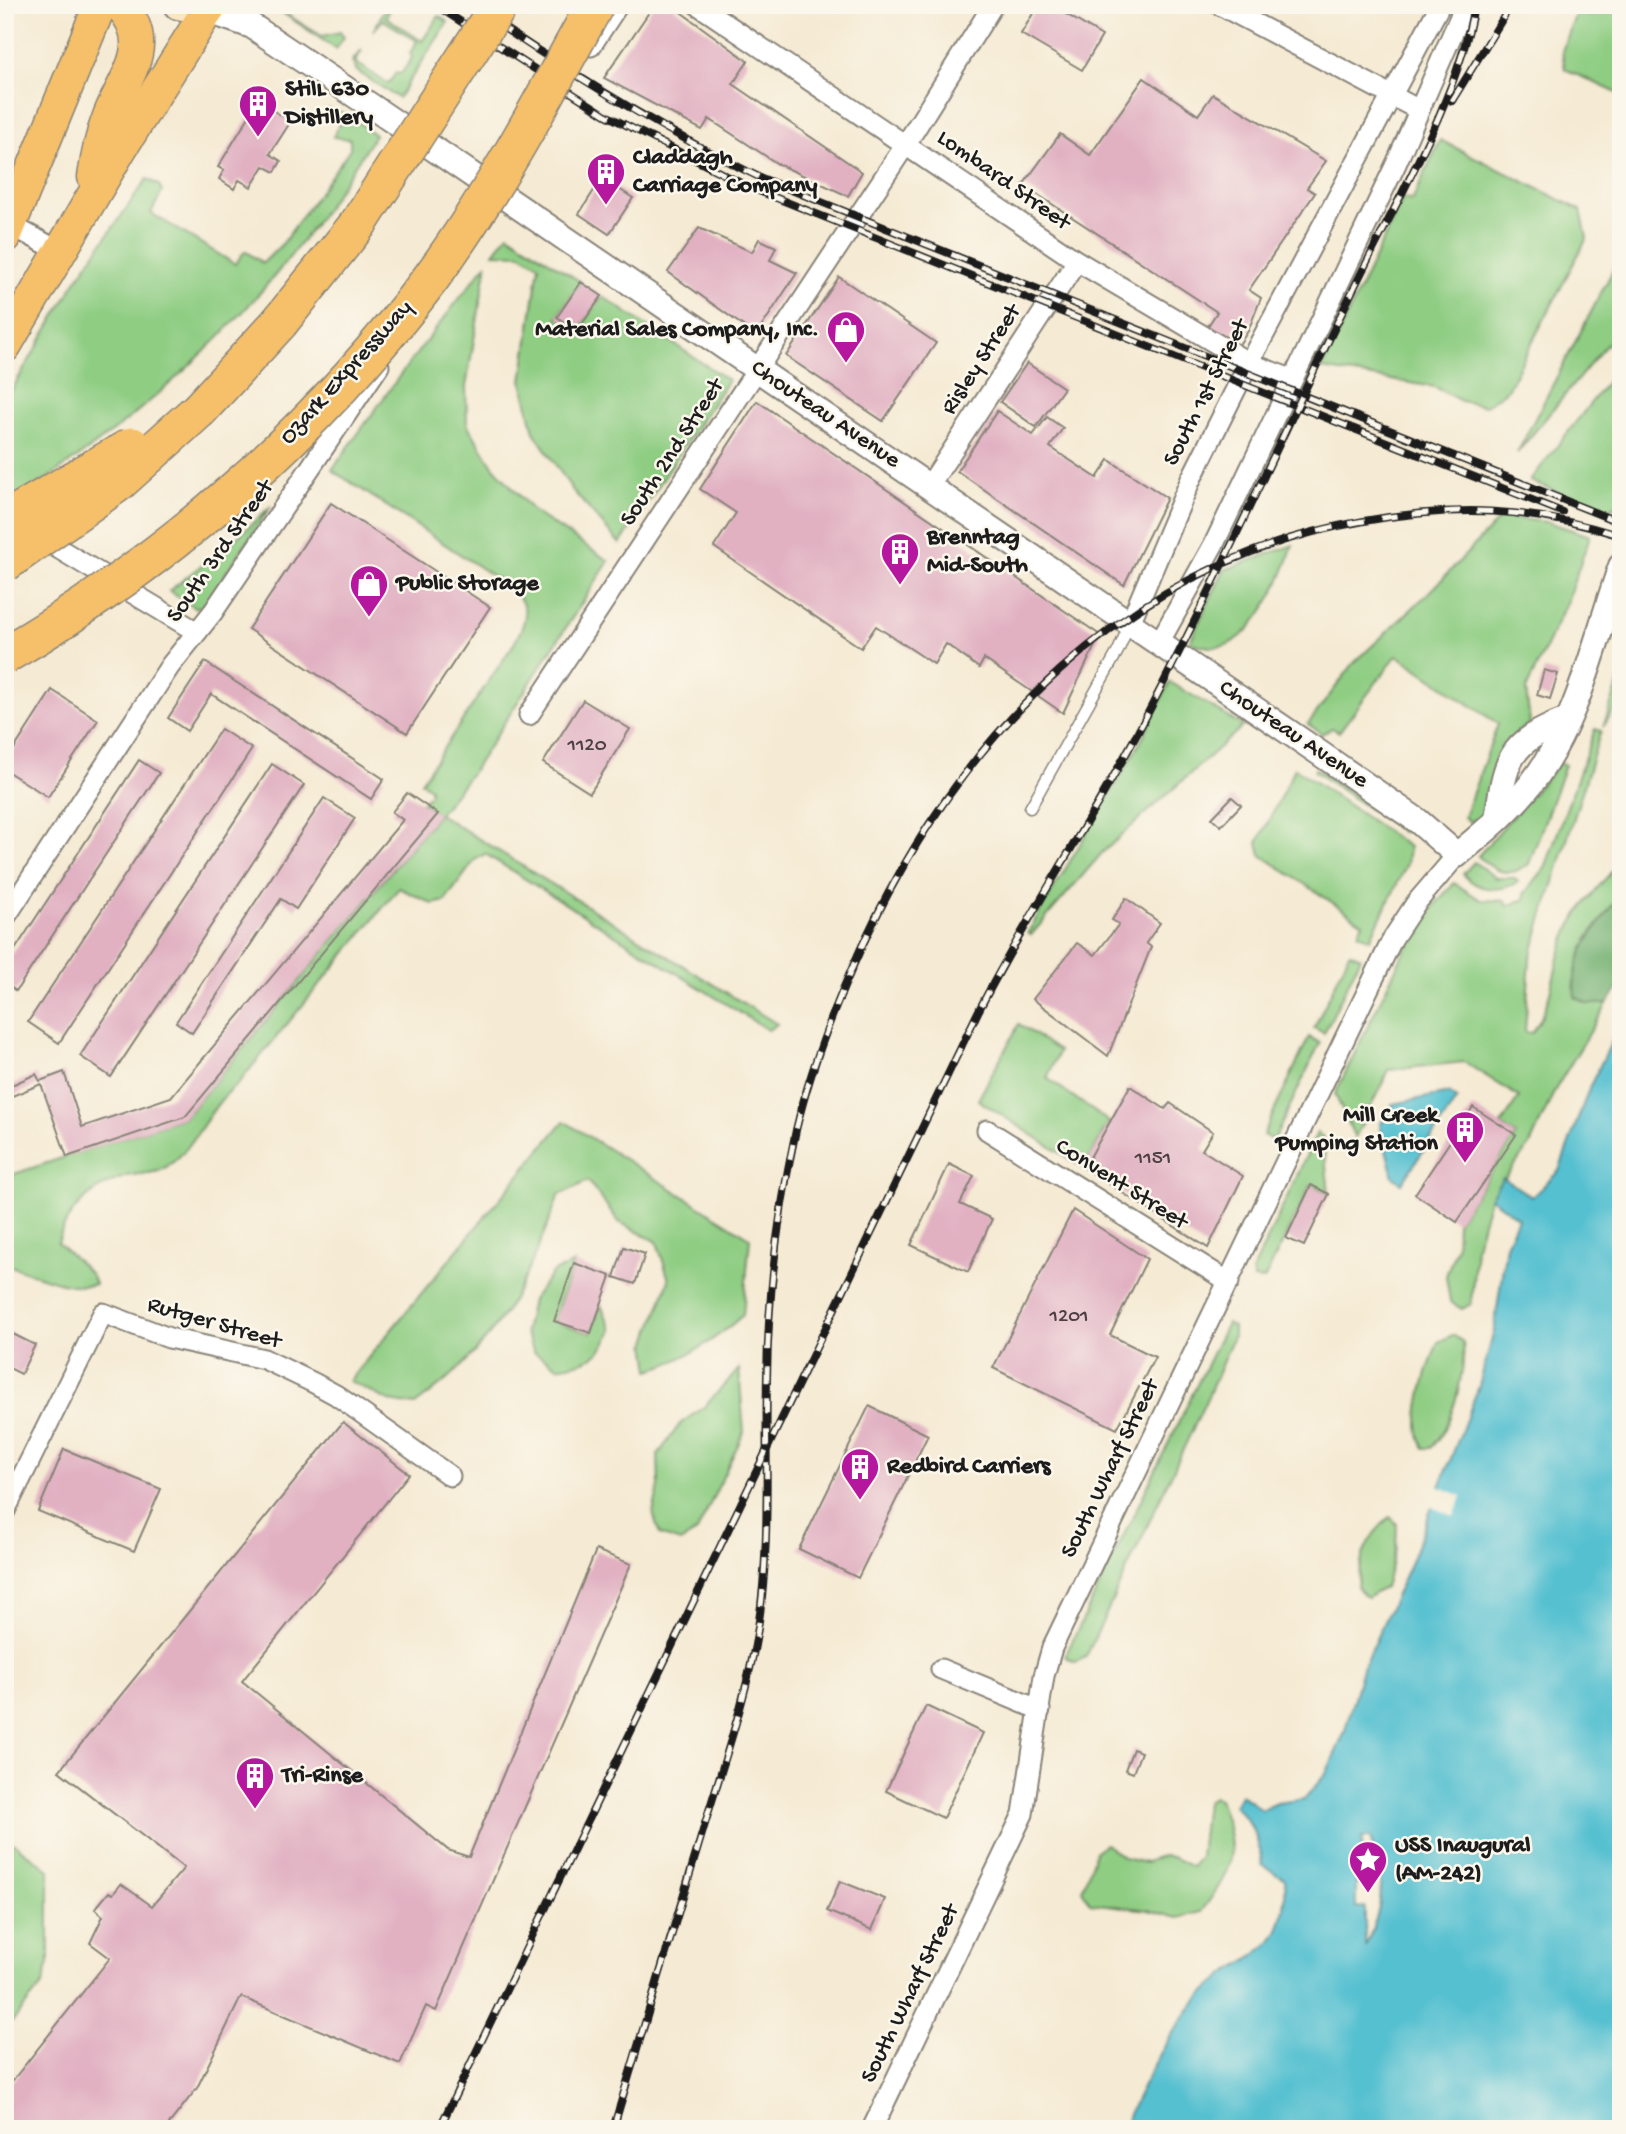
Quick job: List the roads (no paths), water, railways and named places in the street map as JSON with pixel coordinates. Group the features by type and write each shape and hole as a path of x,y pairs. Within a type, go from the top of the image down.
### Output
{"highway":[{"path":"5,563 118,483 200,409 248,360 358,224 499,5"},
{"name":"Ozark Expressway","path":"5,655 90,602 186,532 251,476 347,380 391,330 474,215 534,117 595,5"},
{"path":"5,519 200,409"}],"main road":[{"path":"7,228 100,5"},
{"path":"92,195 108,117 138,50 136,26 120,5"},
{"name":"Chouteau Avenue","path":"177,5 210,8"},
{"path":"5,346 92,195 210,8"}],"street":[{"name":"South 3rd Street","path":"5,918 170,666 197,632 497,193 618,5"},
{"name":"Lombard Street","path":"698,5 1077,261 1249,363 1291,379"},
{"name":"South 2nd Street","path":"529,715 906,144 993,5"},
{"path":"1220,5 1394,94 1419,110"},
{"name":"South 1st Street","path":"1130,623 1191,479 1249,363 1440,5"},
{"path":"1160,643 1214,542 1419,110 1465,5"},
{"name":"Chouteau Avenue","path":"210,8 251,26 757,369 1418,821 1457,855"},
{"path":"7,228 61,252"},
{"name":"Risley Street","path":"929,486 1077,261"},
{"path":"5,519 197,632"},
{"path":"1457,855 1497,820 1500,796 1515,751 1530,736 1567,720 1621,566"},
{"name":"South Wharf Street","path":"872,2129 1023,1814 1052,1648 1393,938 1416,902 1457,855"},
{"name":"Convent Street","path":"987,1130 1229,1282"},
{"name":"Rutger Street","path":"5,1511 103,1313 170,1338 264,1359 314,1382 337,1395 450,1476"},
{"path":"941,1669 1040,1710"}],"lane":[{"name":"South 1st Street","path":"1030,808 1118,651 1130,623"}],"water":[{"path":"1621,1023 1621,2129 1122,2129 1158,2057 1192,2006 1221,1978 1263,1949 1280,1924 1285,1879 1262,1865 1254,1832 1234,1805 1241,1795 1262,1810 1277,1803 1304,1799 1326,1774 1344,1734 1361,1672 1410,1564 1479,1386 1494,1331 1506,1245 1518,1218 1490,1198 1503,1178 1532,1197 1559,1171 1590,1086","holes":["1362,1838 1370,1838 1381,1894 1376,1918 1365,1947 1365,1908 1356,1907 1356,1883 1363,1886"]},
{"path":"1449,1093 1457,1099 1402,1183 1393,1177 1380,1125 1393,1104"}],"railway":[{"path":"435,5 606,115 749,187 1562,512"},
{"path":"470,5 611,97 759,177 1621,523"},
{"path":"439,2129 978,1012 1138,732 1194,623 1440,114 1455,77 1474,5"},
{"path":"1452,101 1511,5"},
{"path":"613,2129 734,1728 758,1628 765,1565 769,1315 779,1222 796,1130 816,1059 862,946 902,869 948,796 1001,730 1060,670 1126,618 1199,575 1278,542 1364,521 1462,511 1524,514 1556,519 1621,536"}],"place":[{"name":"StilL 630 Distillery","path":"258,138"},
{"name":"Claddagh Carriage Company","path":"606,206"},
{"name":"Material Sales Company, Inc.","path":"846,364"},
{"name":"Brenntag Mid-South","path":"900,586"},
{"name":"Public Storage","path":"369,618"},
{"name":"Mill Creek Pumping Station","path":"1465,1164"},
{"name":"Redbird Carriers","path":"860,1501"},
{"name":"Tri-Rinse","path":"255,1810"},
{"name":"USS Inaugural (AM-242)","path":"1368,1894"}]}
